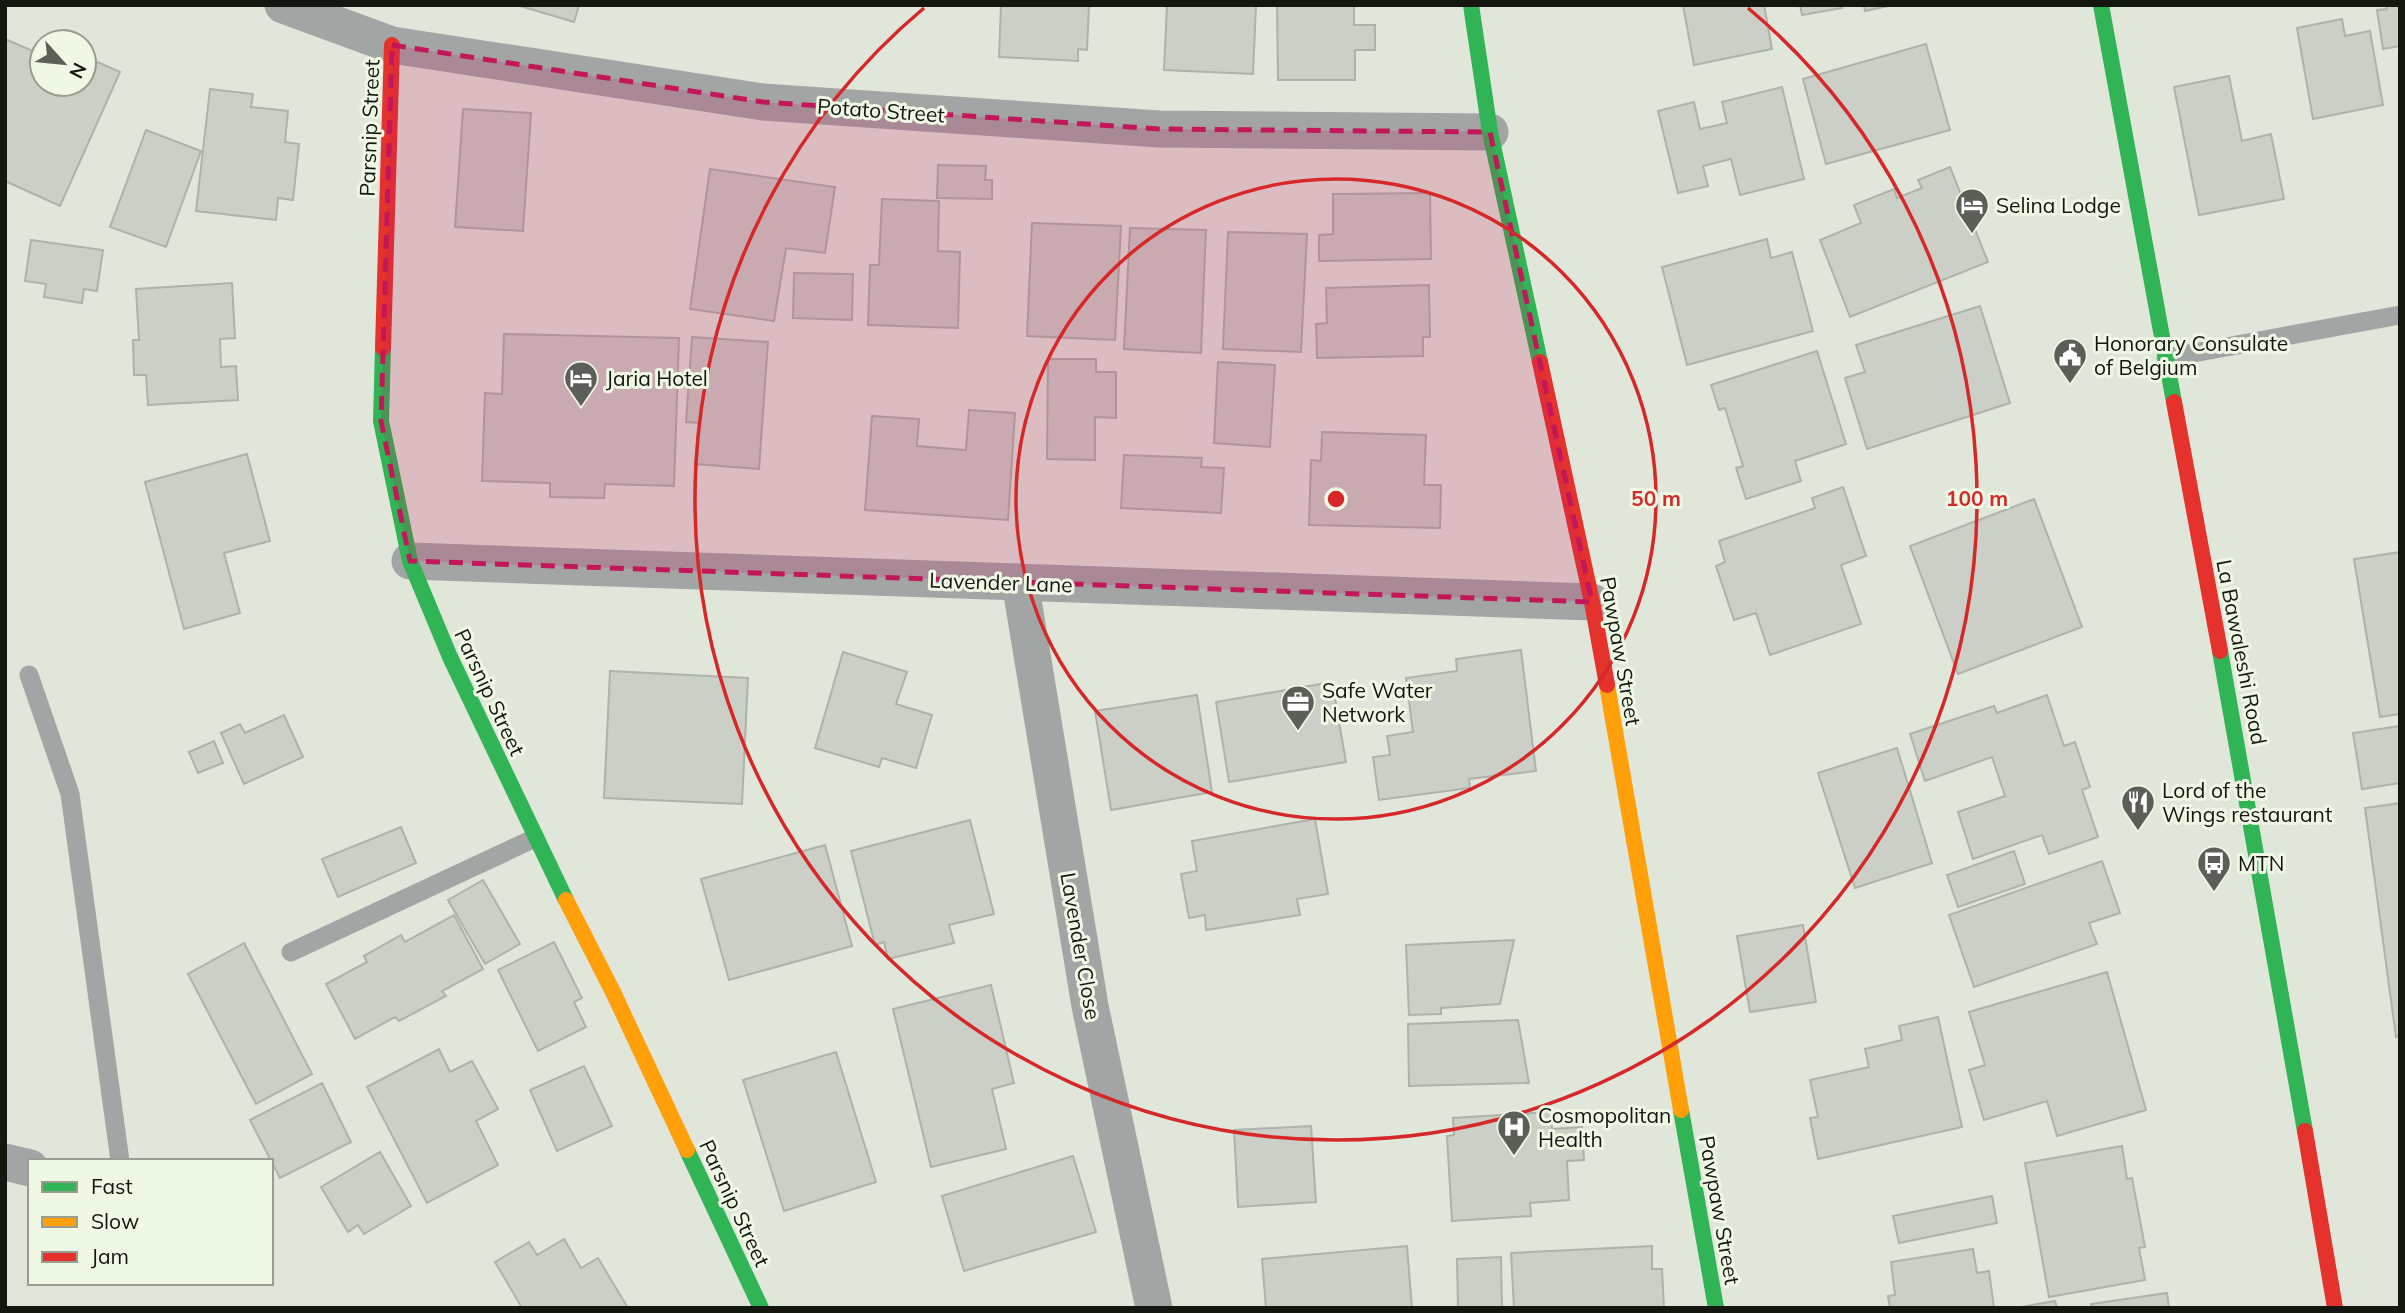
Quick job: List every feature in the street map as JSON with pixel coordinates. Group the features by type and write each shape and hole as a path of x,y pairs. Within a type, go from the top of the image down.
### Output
{"street":[{"name":"Potato Street","path":"283,5 392,45 763,103 1159,129 1490,132"},
{"name":"Pawpaw Street","path":"1471,5 1490,132 1592,602 1716,1308"},
{"name":"La Bawaleshi Road","path":"2101,5 2261,873 2335,1308"},
{"name":"Parsnip Street","path":"392,45 381,421 410,561 450,657 535,838 613,992 761,1308"},
{"name":"Lavender Lane","path":"410,561 1592,602"},
{"name":"Lavender Close","path":"1020,582 1090,1006 1154,1308"},
{"path":"5,1162 28,1168"}],"lane":[{"path":"2166,358 2400,315"},
{"path":"29,676 71,794 120,1159"},
{"path":"291,952 535,838"}],"highlighted area":[{"path":"392,45 763,102 1159,129 1490,132 1592,602 410,561 381,421"}],"building":[{"path":"517,5 579,5 574,22"},
{"path":"1001,5 1089,5 1087,50 1078,49 1078,61 999,57"},
{"path":"1167,5 1256,5 1253,74 1164,70"},
{"path":"1277,5 1354,5 1354,25 1375,25 1375,50 1355,50 1355,80 1278,80"},
{"path":"1683,5 1764,5 1772,49 1694,65"},
{"path":"1800,5 1842,5 1842,8 1802,15"},
{"path":"1864,5 1893,5 1865,11"},
{"path":"2386,5 2400,5 2400,46 2383,49 2377,10 2387,9"},
{"path":"2342,19 2345,36 2370,31 2383,105 2313,119 2297,28"},
{"path":"5,39 28,49 28,98 98,98 98,62 120,72 60,206 5,181"},
{"path":"1926,44 1950,130 1826,164 1803,79"},
{"path":"2229,76 2242,141 2271,134 2284,199 2199,215 2174,87"},
{"path":"1782,87 1804,179 1740,195 1731,159 1703,166 1708,186 1678,193 1658,111 1694,102 1700,129 1727,123 1722,102"},
{"path":"210,89 253,94 251,107 288,111 285,142 299,144 293,200 278,198 276,220 196,211"},
{"path":"463,109 531,113 523,231 455,227"},
{"path":"146,130 201,151 166,247 110,227"},
{"path":"938,165 986,166 985,180 992,180 992,199 937,198"},
{"path":"1950,167 1988,262 1850,317 1820,240 1861,223 1854,205 1894,189 1897,198 1922,188 1918,180"},
{"path":"710,169 835,187 825,253 786,248 774,321 690,309"},
{"path":"1430,193 1431,259 1319,261 1319,235 1333,234 1333,194"},
{"path":"882,199 939,201 938,251 960,252 958,328 868,325 870,265 879,265"},
{"path":"1032,223 1121,226 1115,340 1027,336"},
{"path":"1130,228 1206,230 1201,353 1124,349"},
{"path":"1228,232 1307,234 1301,352 1223,349"},
{"path":"1767,239 1771,258 1792,252 1813,331 1687,365 1662,267"},
{"path":"31,240 103,250 97,291 84,289 82,303 44,297 46,284 25,281"},
{"path":"794,273 853,274 852,320 793,318"},
{"path":"232,283 235,338 220,339 221,367 236,366 238,400 148,405 146,375 134,375 133,340 139,340 136,289"},
{"path":"1429,285 1430,337 1423,337 1423,356 1317,358 1316,324 1327,323 1326,288"},
{"path":"1980,306 2010,403 1867,449 1845,378 1865,372 1856,345"},
{"path":"504,334 679,338 674,486 605,484 604,498 550,497 550,483 482,481 485,393 502,394"},
{"path":"692,337 768,342 759,469 695,464 699,423 686,422"},
{"path":"1817,351 1846,444 1795,461 1801,481 1746,499 1736,468 1743,466 1725,408 1719,410 1711,385"},
{"path":"1048,359 1096,359 1096,372 1116,372 1116,418 1095,417 1095,460 1047,459"},
{"path":"1218,362 1275,365 1270,447 1214,443"},
{"path":"969,410 1015,413 1008,520 865,510 872,416 919,419 917,446 966,450"},
{"path":"1322,432 1426,435 1424,485 1441,485 1440,528 1309,525 1311,460 1321,461"},
{"path":"247,454 270,541 224,553 240,613 184,629 145,482"},
{"path":"1124,455 1202,458 1201,467 1224,468 1221,513 1121,508"},
{"path":"1843,487 1866,556 1841,565 1861,624 1770,655 1756,613 1734,620 1716,566 1725,562 1719,541 1815,508 1812,498"},
{"path":"2034,499 2082,627 1958,674 1910,546"},
{"path":"2400,552 2400,714 2380,717 2354,559"},
{"path":"1521,650 1536,771 1469,779 1470,788 1379,800 1373,757 1390,755 1387,736 1413,732 1406,678 1457,671 1456,659"},
{"path":"843,652 907,672 896,704 932,715 916,768 882,758 879,767 815,748"},
{"path":"610,671 748,678 742,804 604,798"},
{"path":"1332,682 1346,762 1229,782 1216,702"},
{"path":"1197,695 1212,792 1111,810 1095,711"},
{"path":"2047,695 2064,746 2075,742 2090,787 2082,790 2098,837 2049,854 2042,835 1973,859 1958,812 2005,796 1992,757 1925,781 1910,734 1994,706 1997,713"},
{"path":"284,715 303,757 244,784 221,733 240,724 245,733"},
{"path":"2400,726 2400,783 2362,789 2353,733"},
{"path":"214,741 223,763 198,773 189,752"},
{"path":"1897,748 1932,863 1855,888 1818,773"},
{"path":"2400,803 2400,1036 2396,1037 2365,808"},
{"path":"1315,819 1328,894 1297,899 1300,915 1206,930 1205,915 1189,918 1181,874 1197,871 1192,841"},
{"path":"970,820 994,914 949,925 954,943 888,959 884,942 875,945 851,851"},
{"path":"401,827 416,863 338,897 322,859"},
{"path":"825,845 852,946 729,980 701,879"},
{"path":"2014,851 2025,884 1958,907 1947,875"},
{"path":"2102,861 2120,913 2089,923 2097,944 1974,987 1949,915"},
{"path":"483,880 520,944 485,964 448,900"},
{"path":"454,915 483,969 442,991 446,996 399,1021 395,1017 355,1039 326,984 367,962 364,956 401,935 405,942"},
{"path":"1803,925 1816,1002 1750,1012 1737,936"},
{"path":"1514,940 1500,1004 1441,1008 1441,1014 1409,1015 1406,945"},
{"path":"554,942 582,998 574,1002 586,1027 538,1051 498,970"},
{"path":"244,943 312,1074 256,1104 188,974"},
{"path":"2107,972 2146,1110 2057,1136 2047,1101 1984,1120 1969,1070 1985,1065 1969,1012"},
{"path":"991,985 1014,1083 992,1089 1006,1149 931,1167 893,1009"},
{"path":"1938,1017 1962,1127 1818,1159 1810,1118 1818,1117 1810,1080 1869,1067 1865,1049 1902,1040 1899,1026"},
{"path":"1518,1020 1529,1083 1409,1086 1408,1024"},
{"path":"439,1049 450,1072 472,1061 498,1109 476,1121 498,1165 427,1203 367,1087"},
{"path":"836,1052 876,1182 784,1211 743,1080"},
{"path":"584,1066 612,1126 557,1151 530,1090"},
{"path":"322,1083 351,1142 280,1178 273,1159 270,1159 250,1120"},
{"path":"1550,1112 1552,1129 1582,1127 1584,1160 1567,1161 1569,1200 1530,1203 1531,1216 1452,1221 1447,1136 1454,1135 1453,1118"},
{"path":"1311,1126 1316,1202 1238,1207 1234,1130"},
{"path":"2122,1146 2127,1179 2132,1178 2145,1247 2139,1248 2145,1280 2049,1297 2025,1163"},
{"path":"380,1152 411,1206 364,1234 358,1225 348,1232 321,1187"},
{"path":"1073,1156 1096,1232 964,1271 942,1196"},
{"path":"1992,1196 1997,1223 1899,1243 1893,1216"},
{"path":"564,1239 581,1268 598,1258 628,1308 522,1308 495,1262 529,1242 537,1255"},
{"path":"1407,1246 1412,1308 1266,1308 1262,1259"},
{"path":"1652,1246 1652,1269 1662,1269 1664,1308 1514,1308 1511,1253"},
{"path":"1973,1249 1977,1273 1989,1271 1994,1308 1890,1308 1888,1296 1895,1295 1891,1262"},
{"path":"1501,1257 1502,1308 1458,1308 1457,1259"},
{"path":"2167,1293 2169,1308 2092,1308 2091,1304"},
{"path":"2055,1301 2057,1308 2016,1308"}],"traffic: fast":[{"path":"1471,5 1490,132 1540,362"},
{"path":"2101,5 2174,402"},
{"path":"383,348 381,421 410,561 450,657 566,900"},
{"path":"2220,651 2305,1131"},
{"path":"1681,1110 1716,1308"},
{"path":"687,1150 761,1308"}],"traffic: slow":[{"path":"1607,685 1681,1110"},
{"path":"566,900 613,992 687,1150"}],"traffic: jam":[{"path":"383,348 392,45"},
{"path":"1540,362 1592,602 1607,685"},
{"path":"2174,402 2220,651"},
{"path":"2305,1131 2335,1308"}],"place":[{"name":"Selina Lodge","path":"1972,235"},
{"name":"Honorary Consulate of Belgium","path":"2070,385"},
{"name":"Jaria Hotel","path":"581,408"},
{"name":"Safe Water Network","path":"1298,732"},
{"name":"Lord of the Wings restaurant","path":"2138,832"},
{"name":"MTN","path":"2214,893"},
{"name":"Cosmopolitan Health","path":"1514,1157"}]}
